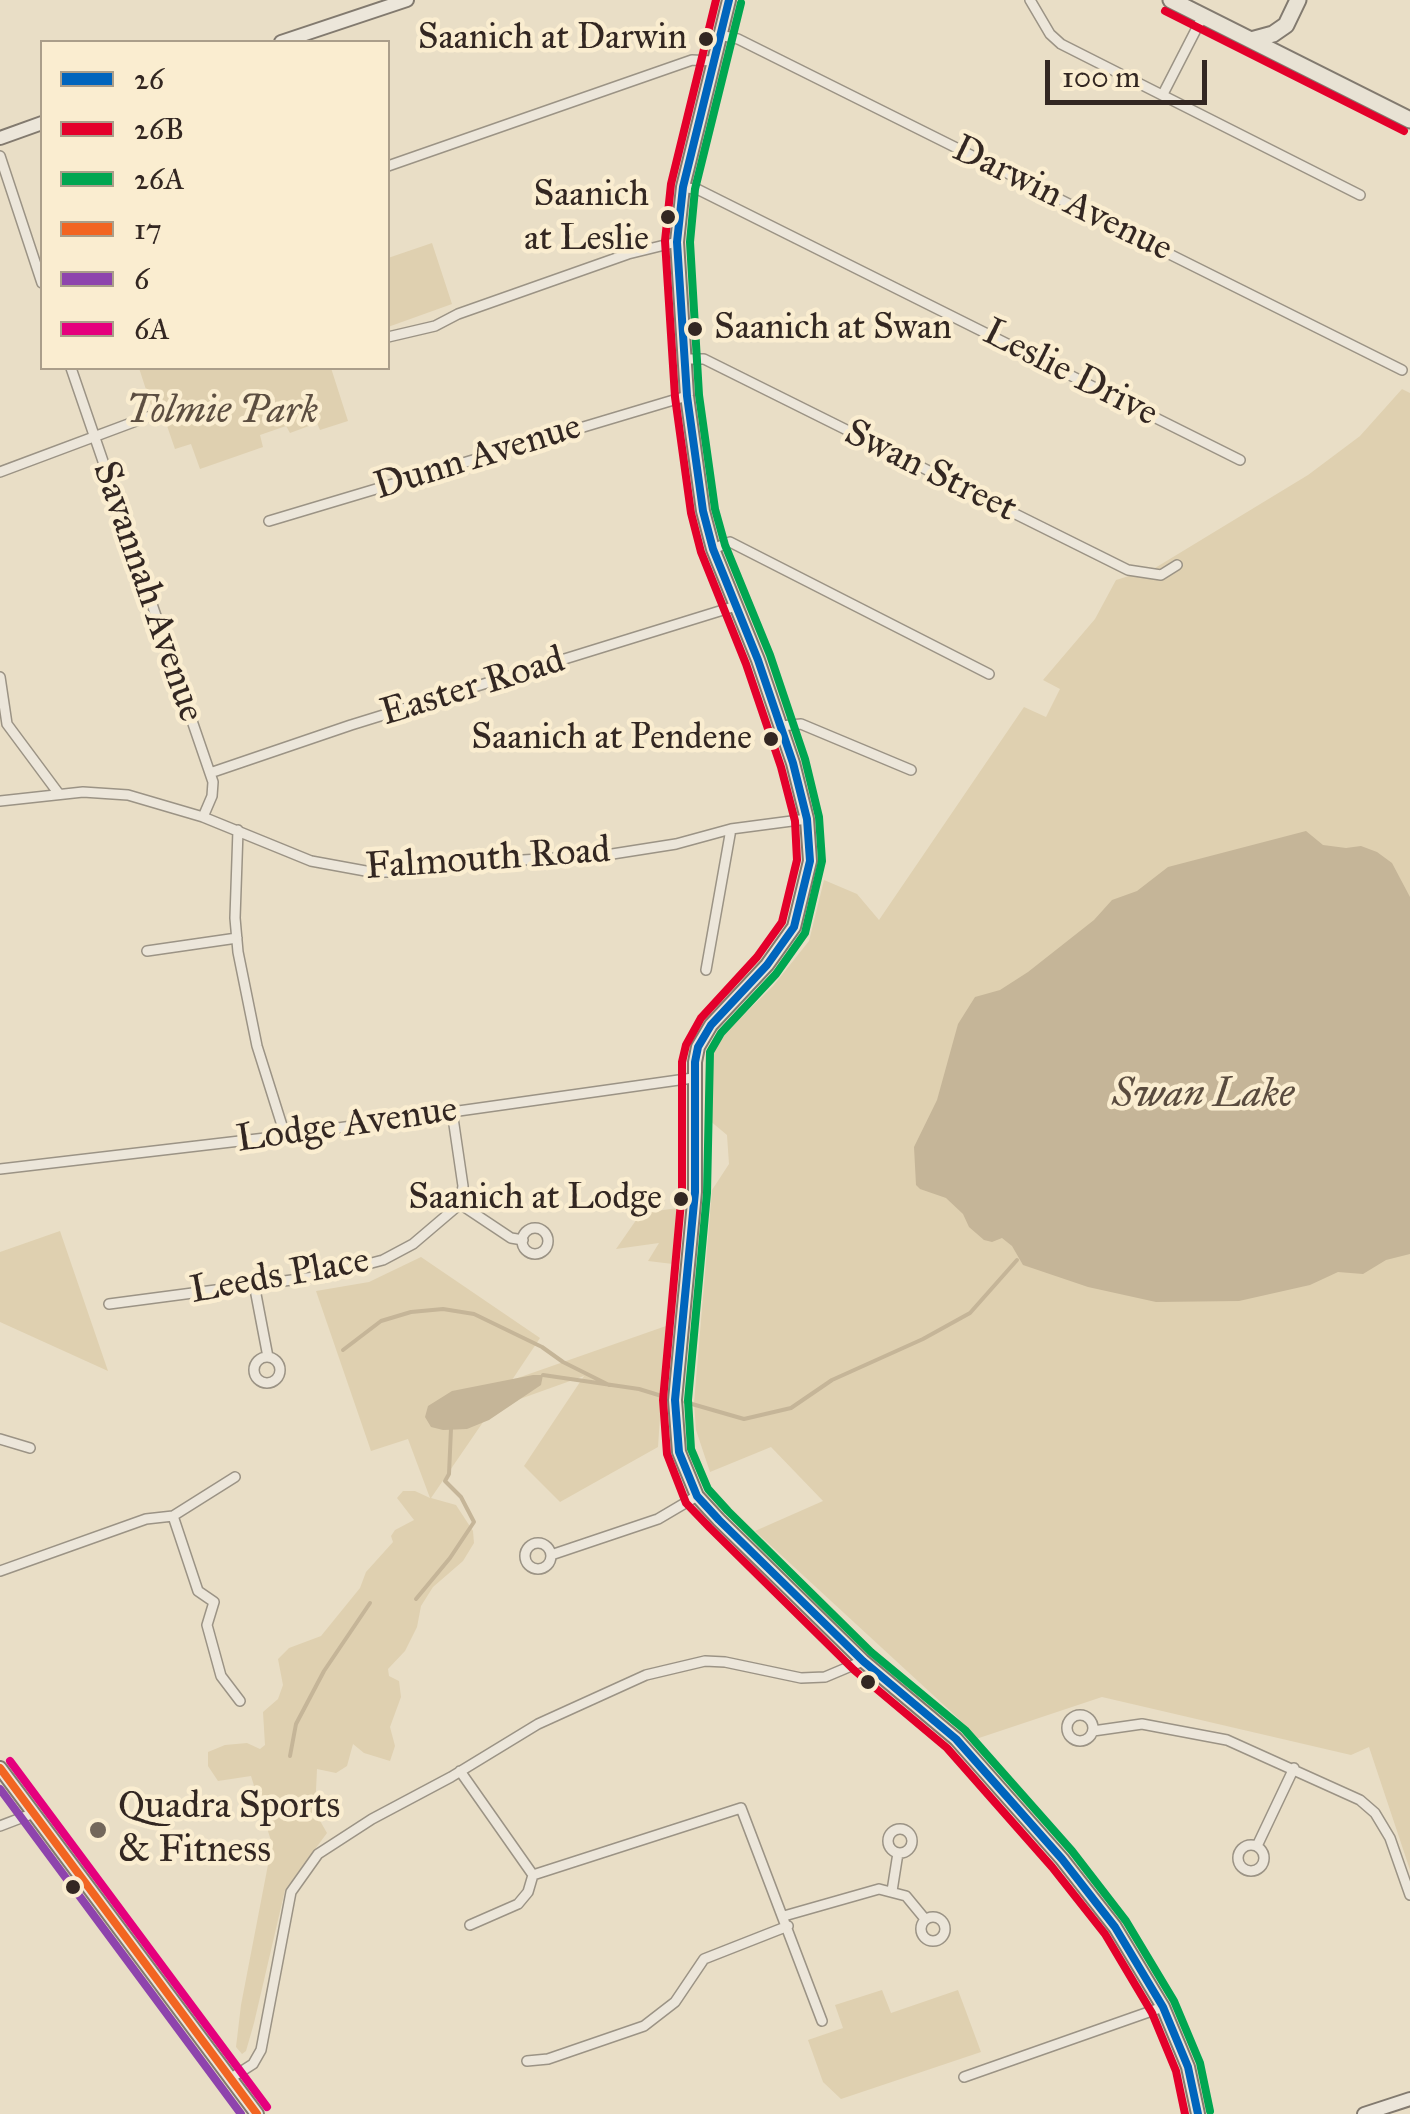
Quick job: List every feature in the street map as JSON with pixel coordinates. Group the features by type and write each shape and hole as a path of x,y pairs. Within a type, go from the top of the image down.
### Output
{"highway":[{"path":"1171,0 1410,120"},
{"path":"1251,40 1273,34 1286,25 1298,0"}],"main road":[{"path":"287,40 407,0"},
{"path":"728,0 683,187 676,242 687,396 703,511 713,549 781,726 807,820 810,861 794,926 768,964 712,1025 698,1047 693,1078 695,1192 675,1400 679,1452 697,1496 863,1661 956,1739 1062,1859 1116,1928 1163,2007 1188,2068 1198,2114"},
{"path":"0,138 40,124"},
{"path":"0,1768 256,2114"},
{"path":"1364,2114 1410,2099"}],"street":[{"path":"1030,0 1050,34 1062,44 1360,195"},
{"path":"1163,94 1203,16"},
{"name":"Darwin Avenue","path":"720,35 755,48 1402,370"},
{"path":"390,165 692,60 713,61"},
{"path":"0,156 40,276"},
{"name":"Leslie Drive","path":"683,187 699,190 734,207 1240,460"},
{"path":"390,337 435,326 458,314 609,260 676,242"},
{"name":"Swan Street","path":"684,359 704,359 1128,570 1160,575 1176,565"},
{"name":"Savannah Avenue","path":"72,370 210,773 213,790 203,816"},
{"name":"Dunn Avenue","path":"269,521 687,396"},
{"path":"0,472 147,417"},
{"path":"713,549 730,542 988,674"},
{"name":"Easter Road","path":"210,773 351,725 736,606"},
{"path":"0,677 4,722 59,794"},
{"path":"781,726 801,724 911,770"},
{"name":"Falmouth Road","path":"0,800 59,794 128,794 203,816 311,860 343,868 411,872 606,855 676,844 731,829 807,820"},
{"path":"706,970 731,829"},
{"path":"238,830 236,938 257,1046 285,1135"},
{"path":"147,951 236,938"},
{"name":"Lodge Avenue","path":"0,1169 285,1135 693,1078"},
{"path":"452,1112 463,1186 460,1204 512,1238 522,1240"},
{"name":"Leeds Place","path":"109,1304 339,1273 384,1260 413,1244 460,1204"},
{"path":"254,1284 268,1357"},
{"path":"0,1439 30,1448"},
{"path":"0,1571 146,1520 174,1516 235,1477"},
{"path":"551,1554 658,1519 697,1496"},
{"path":"174,1516 198,1591 214,1602 207,1625 221,1676 240,1701"},
{"path":"232,2078 253,2064 260,2050 291,1892 318,1854 538,1724 646,1676 682,1666 725,1662 801,1678 825,1677 863,1661"},
{"path":"1093,1731 1142,1724 1227,1740 1360,1800 1376,1813 1390,1838 1410,1896"},
{"path":"1257,1846 1294,1768"},
{"path":"460,1772 533,1875"},
{"path":"533,1875 740,1808 822,2021"},
{"path":"0,1826 34,1814"},
{"path":"892,1891 898,1853"},
{"path":"470,1926 518,1904 528,1892 533,1875"},
{"path":"528,2061 548,2059 644,2026 675,2002 704,1959 862,1892 879,1888 906,1896 925,1919"},
{"path":"964,2077 1163,2007"}],"green space":[{"name":"Tolmie Park","path":"432,243 452,304 390,326 390,257"},
{"name":"Tolmie Park","path":"140,370 332,370 348,421 320,430 317,423 290,433 286,426 260,435 263,447 200,469 191,444 175,449 165,420 152,408"},
{"path":"1402,389 1410,393 1410,1870 1369,1747 1351,1755 1102,1697 976,1739 755,1531 823,1501 771,1447 710,1472 696,1430 694,1403 712,1190 729,1164 727,1135 709,1120 706,1078 711,1047 773,986 809,941 824,880 857,894 879,920 1024,707 1046,717 1060,689 1043,680 1095,619 1116,580 1155,568 1308,475 1360,436"},
{"path":"678,1208 673,1264 648,1261 659,1243 616,1249 641,1213"},
{"path":"60,1231 108,1371 0,1322 0,1252"},
{"path":"421,1257 540,1338 512,1380 666,1326 658,1447 560,1502 524,1466 584,1376 492,1409 431,1498 456,1505 473,1531 474,1543 463,1561 433,1587 421,1606 417,1627 405,1651 388,1669 389,1676 399,1681 401,1697 390,1727 395,1746 390,1761 364,1753 353,1744 347,1766 336,1773 317,1769 315,1812 327,1833 285,1890 254,2023 242,2054 236,2047 241,2005 272,1844 251,1776 218,1781 208,1766 208,1752 225,1745 247,1743 260,1749 265,1745 263,1712 278,1699 283,1685 278,1659 289,1648 321,1636 360,1588 366,1572 393,1542 395,1530 414,1520 397,1498 403,1491 415,1491 430,1498 408,1439 371,1451 316,1291 369,1282"},
{"path":"882,1990 891,2013 958,1990 981,2052 841,2099 823,2082 808,2040 843,2028 835,2005"}],"water":[{"name":"Swan Lake","path":"1306,831 1323,845 1361,846 1377,852 1392,863 1410,897 1410,1254 1386,1260 1363,1274 1338,1272 1310,1285 1239,1301 1156,1302 1088,1287 1023,1265 1002,1238 984,1240 946,1198 916,1185 914,1147 937,1100 958,1024 975,997 1000,990 1028,972 1094,920 1112,900 1137,891 1168,867"},
{"path":"543,1375 541,1385 489,1420 467,1429 431,1427 425,1417 428,1406 452,1391"}],"waterway":[{"path":"685,1402 744,1419 791,1408 832,1380 970,1313 1017,1260"},
{"path":"343,1350 381,1321 411,1312 443,1309 474,1314 609,1385"},
{"path":"543,1375 639,1389 665,1397"},
{"path":"416,1599 474,1522 461,1497 445,1481 449,1474 451,1429"},
{"path":"290,1756 296,1724 324,1671 370,1603"}],"transit line":[{"name":"26B","path":"716,0 671,184 665,241 675,397 691,513 701,552 746,664 781,767 795,821 797,860 782,922 757,957 701,1018 686,1045 682,1062 682,1191 663,1400 667,1454 686,1503 854,1670 947,1748 1105,1934 1152,2013 1176,2071 1185,2114"},
{"name":"26","path":"729,0 683,187 677,242 687,396 703,511 713,549 758,660 793,763 807,819 810,861 794,927 767,965 711,1025 698,1047 695,1192 675,1400 679,1452 697,1496 719,1520 863,1661 956,1739 1062,1859 1115,1927 1163,2007 1188,2067 1198,2114"},
{"name":"26A","path":"741,3 695,189 690,242 699,395 715,509 805,759 819,817 822,861 805,933 776,974 721,1033 710,1052 707,1193 688,1400 691,1449 708,1489 728,1511 871,1652 965,1730 1072,1851 1126,1921 1174,2001 1200,2063 1210,2111"},
{"name":"26B","path":"1165,11 1404,131"},
{"name":"6A","path":"10,1761 267,2107"},
{"name":"17","path":"0,1768 257,2114"},
{"name":"6","path":"0,1789 241,2114"}],"place":[{"name":"Saanich at Darwin","path":"706,39"},
{"name":"Saanich at Leslie","path":"668,217"},
{"name":"Saanich at Swan","path":"695,329"},
{"name":"Saanich at Pendene","path":"771,739"},
{"name":"Saanich at Lodge","path":"681,1199"},
{"name":"Quadra Sports & Fitness","path":"98,1830"}]}
